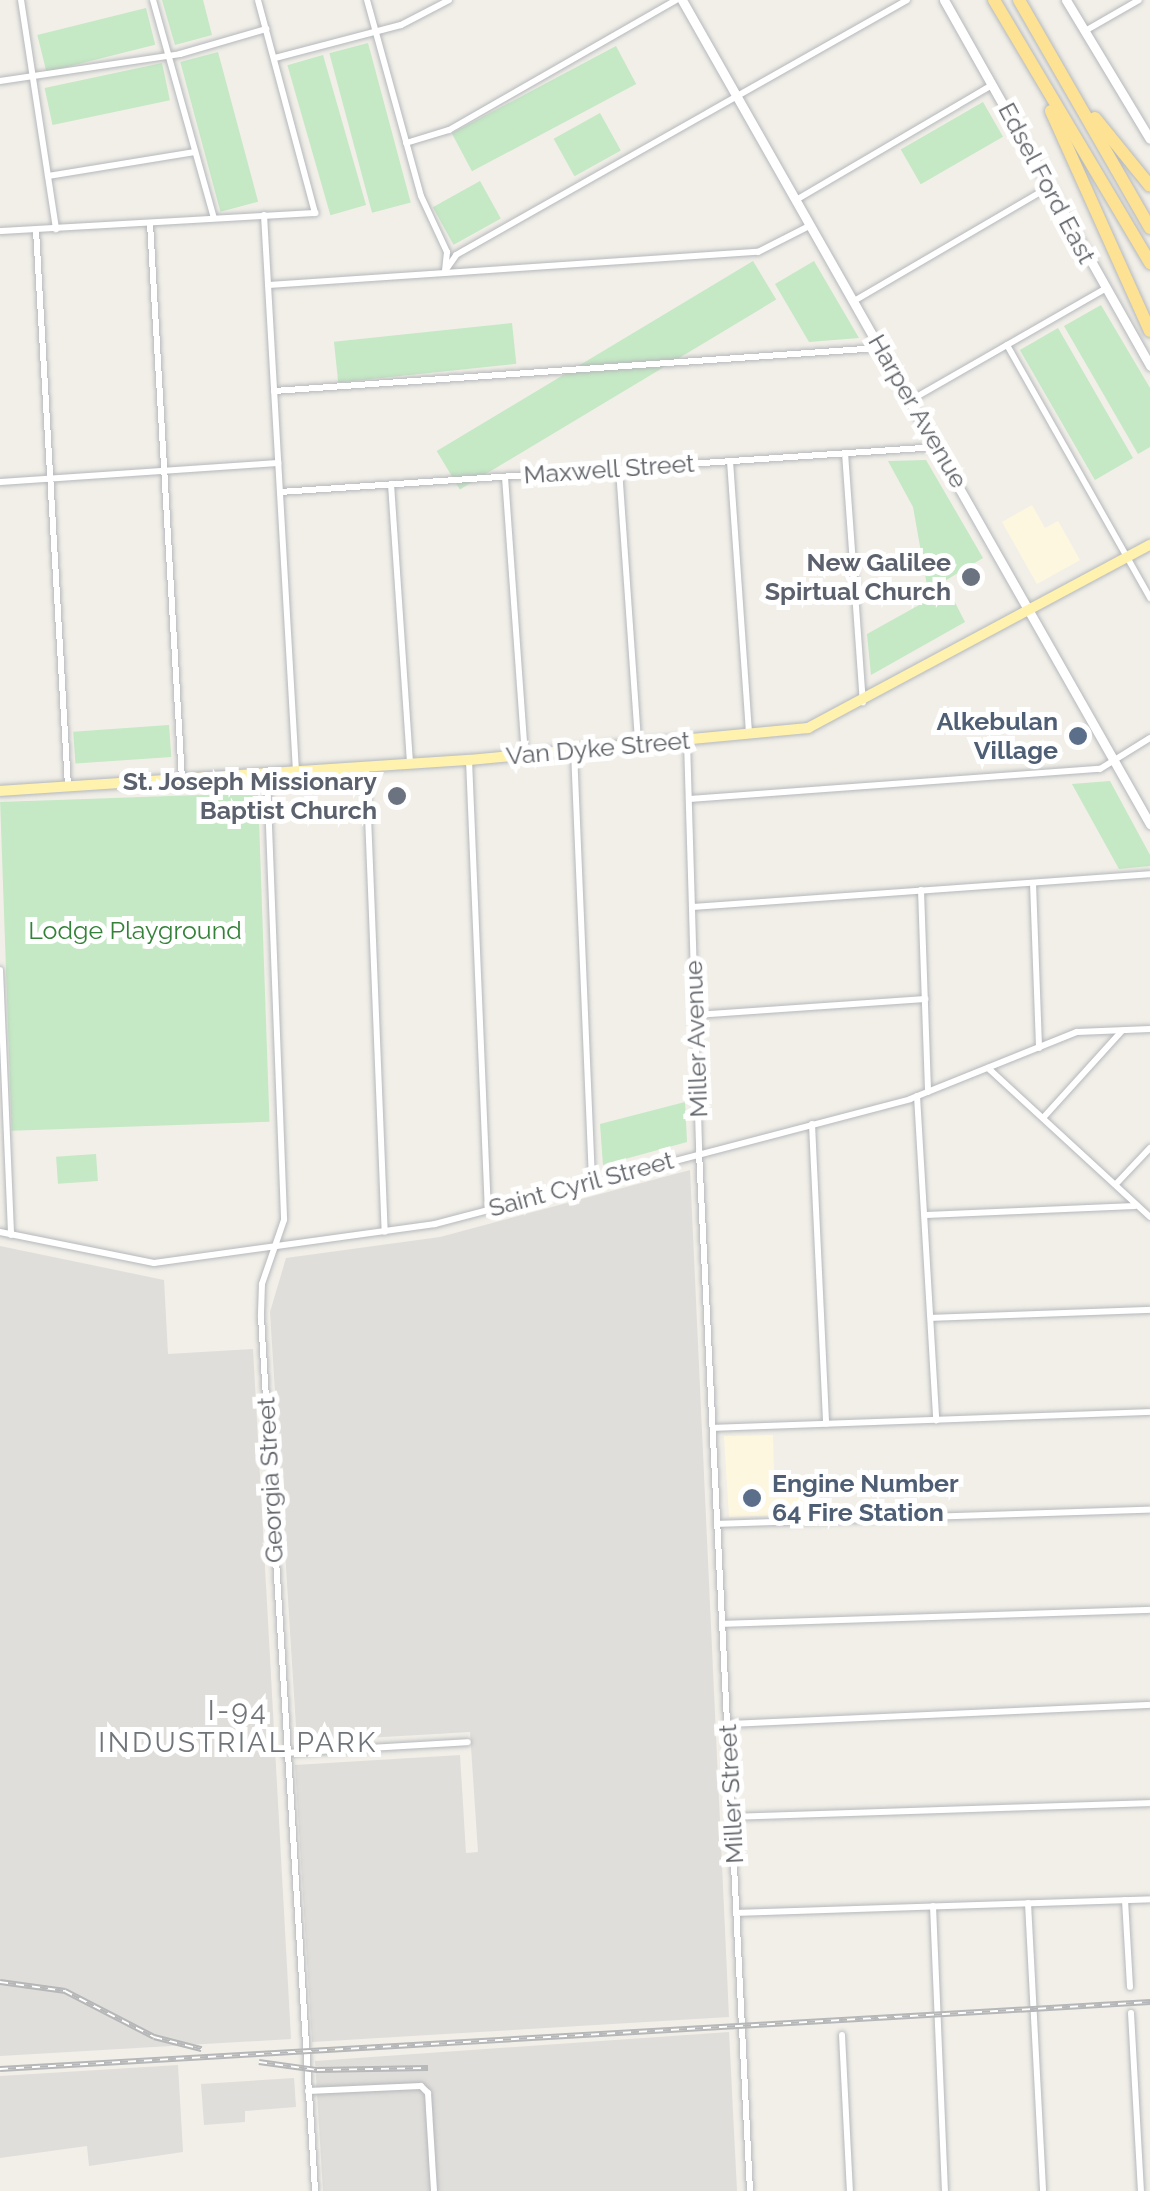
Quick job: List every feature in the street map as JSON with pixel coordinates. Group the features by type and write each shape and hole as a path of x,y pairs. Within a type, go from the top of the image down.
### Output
{"highway":[{"path":"994,0 1150,263"},
{"path":"1019,0 1150,228"},
{"path":"1025,54 1150,331"},
{"path":"1072,90 1150,186"}],"main road":[{"name":"Van Dyke Street","path":"0,791 469,760 817,726 1150,545"}],"street":[{"path":"21,0 56,228"},
{"path":"153,0 214,218"},
{"path":"0,231 315,213 258,0"},
{"path":"366,0 421,196 448,252 445,272"},
{"path":"275,58 401,25 449,0"},
{"path":"406,143 449,130 679,0"},
{"name":"Harper Avenue","path":"679,0 939,446 1150,824"},
{"path":"445,272 456,255 907,0"},
{"name":"Edsel Ford East","path":"944,0 1150,366"},
{"path":"1066,0 1148,133"},
{"path":"1084,32 1139,0"},
{"path":"0,81 168,55 266,30"},
{"path":"796,200 993,85"},
{"path":"48,176 195,152"},
{"path":"854,301 1052,186"},
{"path":"264,216 296,771"},
{"path":"150,222 182,779"},
{"path":"268,285 758,252 811,225"},
{"path":"36,230 68,786"},
{"path":"911,400 1105,289"},
{"path":"1007,345 1150,598"},
{"path":"274,390 880,348"},
{"name":"Maxwell Street","path":"280,492 939,446"},
{"path":"845,453 863,703"},
{"path":"730,461 749,734"},
{"path":"0,482 278,464"},
{"path":"618,469 638,745"},
{"path":"504,476 525,755"},
{"path":"390,484 410,764"},
{"path":"689,800 1100,769 1150,738"},
{"name":"Miller Avenue","path":"687,741 699,1152 711,1398"},
{"path":"574,750 592,1181"},
{"path":"469,760 488,1210"},
{"path":"366,766 385,1232"},
{"name":"Georgia Street","path":"267,773 284,1196 277,1248 260,1304 284,1753 315,2191"},
{"path":"692,907 1150,874"},
{"path":"1033,882 1038,1048"},
{"path":"921,890 928,1092"},
{"path":"0,970 11,1235"},
{"path":"695,1015 924,998"},
{"name":"Saint Cyril Street","path":"0,1232 154,1263 385,1232 488,1210 917,1096 1078,1032 1150,1029"},
{"path":"1043,1118 1123,1030"},
{"path":"988,1068 1150,1218"},
{"path":"917,1096 936,1420"},
{"path":"812,1124 826,1424"},
{"path":"1116,1184 1150,1148"},
{"path":"926,1215 1137,1206"},
{"path":"931,1318 1150,1310"},
{"name":"Miller Street","path":"711,1398 750,2191"},
{"path":"712,1428 1150,1412"},
{"path":"717,1524 1150,1510"},
{"path":"722,1624 1150,1610"},
{"path":"727,1724 1150,1705"},
{"path":"284,1753 468,1742"},
{"path":"732,1817 1150,1802"},
{"path":"736,1913 1150,1899"},
{"path":"1125,1900 1130,1987"},
{"path":"1028,1903 1043,2191"},
{"path":"933,1906 946,2191"},
{"path":"1131,2013 1141,2191"},
{"path":"842,2035 850,2191"},
{"path":"308,2091 421,2086 428,2093 434,2191"},
{"path":"1139,2152 1150,2152"}],"shaded area":[{"path":"1032,505 1045,528 1058,521 1080,560 1037,584 1002,522"},
{"path":"690,1170 729,2017 312,2042 295,1765 460,1755 466,1853 478,1852 470,1732 297,1742 270,1312 286,1258 440,1237"},
{"path":"0,1246 164,1280 168,1354 253,1349 291,2039 0,2056"},
{"path":"773,1435 774,1476 810,1475 812,1514 729,1517 724,1436"},
{"path":"729,2032 737,2191 323,2191 315,2061"},
{"path":"178,2065 183,2152 89,2166 87,2146 0,2158 0,2076"},
{"path":"294,2078 296,2107 245,2111 245,2122 204,2125 201,2084"}],"green space":[{"path":"162,0 203,0 212,35 175,45"},
{"path":"146,8 155,45 47,72 37,35"},
{"path":"368,43 411,202 372,213 329,53"},
{"path":"616,46 636,84 472,171 452,133"},
{"path":"218,52 258,202 220,212 180,62"},
{"path":"323,55 366,205 330,215 287,65"},
{"path":"162,63 170,100 53,125 45,88"},
{"path":"983,102 1003,137 921,184 901,150"},
{"path":"600,113 621,151 574,176 554,139"},
{"path":"480,181 501,219 454,245 433,207"},
{"path":"753,261 776,300 460,490 437,451"},
{"path":"814,261 859,338 809,342 775,284"},
{"path":"1101,305 1150,388 1150,447 1138,454 1064,326"},
{"path":"512,323 516,364 338,382 334,342"},
{"path":"1058,328 1133,458 1095,480 1020,350"},
{"path":"926,460 983,558 928,591 913,507 888,461"},
{"path":"948,589 965,622 871,675 867,634"},
{"path":"169,725 171,757 75,764 73,732"},
{"path":"1110,781 1150,855 1150,866 1119,869 1072,784"},
{"name":"Lodge Playground","path":"258,793 269,1122 12,1131 0,802"},
{"path":"685,1102 687,1142 603,1165 600,1124"},
{"path":"96,1154 98,1181 58,1184 56,1157"}],"railway":[{"path":"0,1982 65,1991 154,2037 201,2049"},
{"path":"0,2069 1150,2002"},
{"path":"259,2062 317,2070 428,2068"}],"place":[{"name":"New Galilee Spirtual Church","path":"971,577"},
{"name":"Alkebulan Village","path":"1078,736"},
{"name":"St. Joseph Missionary Baptist Church","path":"397,796"},
{"name":"Engine Number 64 Fire Station","path":"752,1498"}],"district":[{"name":"I-94 INDUSTRIAL PARK","path":"238,1727"}]}
